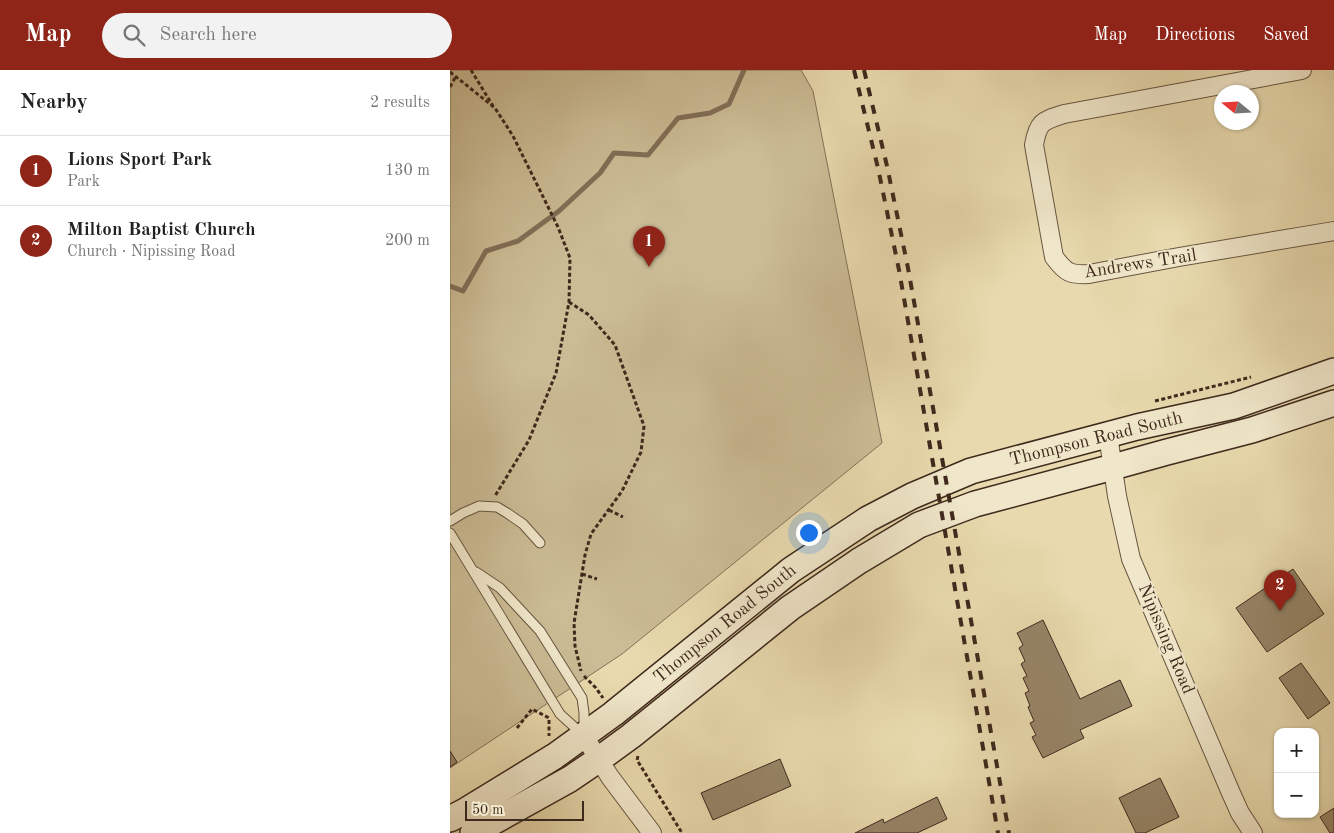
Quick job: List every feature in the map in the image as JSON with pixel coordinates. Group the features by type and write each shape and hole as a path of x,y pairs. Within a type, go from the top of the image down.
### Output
{"main road":[{"name":"Thompson Road South","path":"450,819 547,761 584,736 791,570 868,519 912,496 971,471 1108,434 1234,406 1334,371"},
{"name":"Thompson Road South","path":"473,833 570,779 598,760 631,736 790,608 859,561 919,525 974,504 1252,430 1334,403"}],"street":[{"name":"Andrews Trail","path":"1302,70 1064,114 1047,119 1037,130 1034,145 1054,257 1064,270 1076,275 1089,274 1334,231"},
{"name":"Nipissing Road","path":"1108,434 1117,496 1131,559 1230,793 1253,833"},
{"path":"584,736 598,760 652,833"}],"lane":[{"path":"450,521 479,506 497,507 523,524 540,543"},
{"path":"450,532 560,714 584,736"},
{"path":"472,569 500,588 540,632 582,698 584,736"}],"path":[{"path":"471,70 512,136 558,227 570,258 569,302 556,373 529,440 501,488 487,506"},
{"path":"450,72 495,108"},
{"path":"450,87 456,76"},
{"path":"569,302 589,315 614,345 644,426 642,452 622,491 591,534 585,556 574,623 574,646 581,673 603,698"},
{"path":"609,510 623,518"},
{"path":"582,574 597,579"},
{"path":"517,728 532,709 549,718 549,735"},
{"path":"639,754 637,760 682,833"}],"shaded area":[{"path":"450,70 801,70 813,91 882,443 622,654 450,768"}],"building":[{"path":"1293,569 1324,614 1267,652 1236,608"},
{"path":"1043,620 1080,699 1120,680 1132,706 1080,730 1084,738 1043,758 1032,737 1036,735 1030,723 1034,721 1025,693 1029,691 1023,678 1027,676 1021,664 1025,661 1019,648 1023,645 1017,633"},
{"path":"1301,663 1330,703 1308,719 1279,678"},
{"path":"450,751 457,762 450,767"},
{"path":"780,759 791,786 713,820 701,793"},
{"path":"1160,778 1179,817 1145,833 1136,833 1119,798"},
{"path":"937,797 947,819 917,833 855,833 883,819 884,823"},
{"path":"1334,808 1334,833 1330,833 1320,817"}],"waterway":[{"path":"450,286 463,291 486,251 518,241 559,211 600,173 614,153 648,155 678,118 710,113 729,104 744,70"}],"railway":[{"path":"854,70 878,168 899,270 998,833"},
{"path":"864,70 887,166 908,268 1009,833"}],"place":[{"name":"Lions Sport Park","path":"649,267"},
{"name":"Milton Baptist Church","path":"1280,611"}]}
